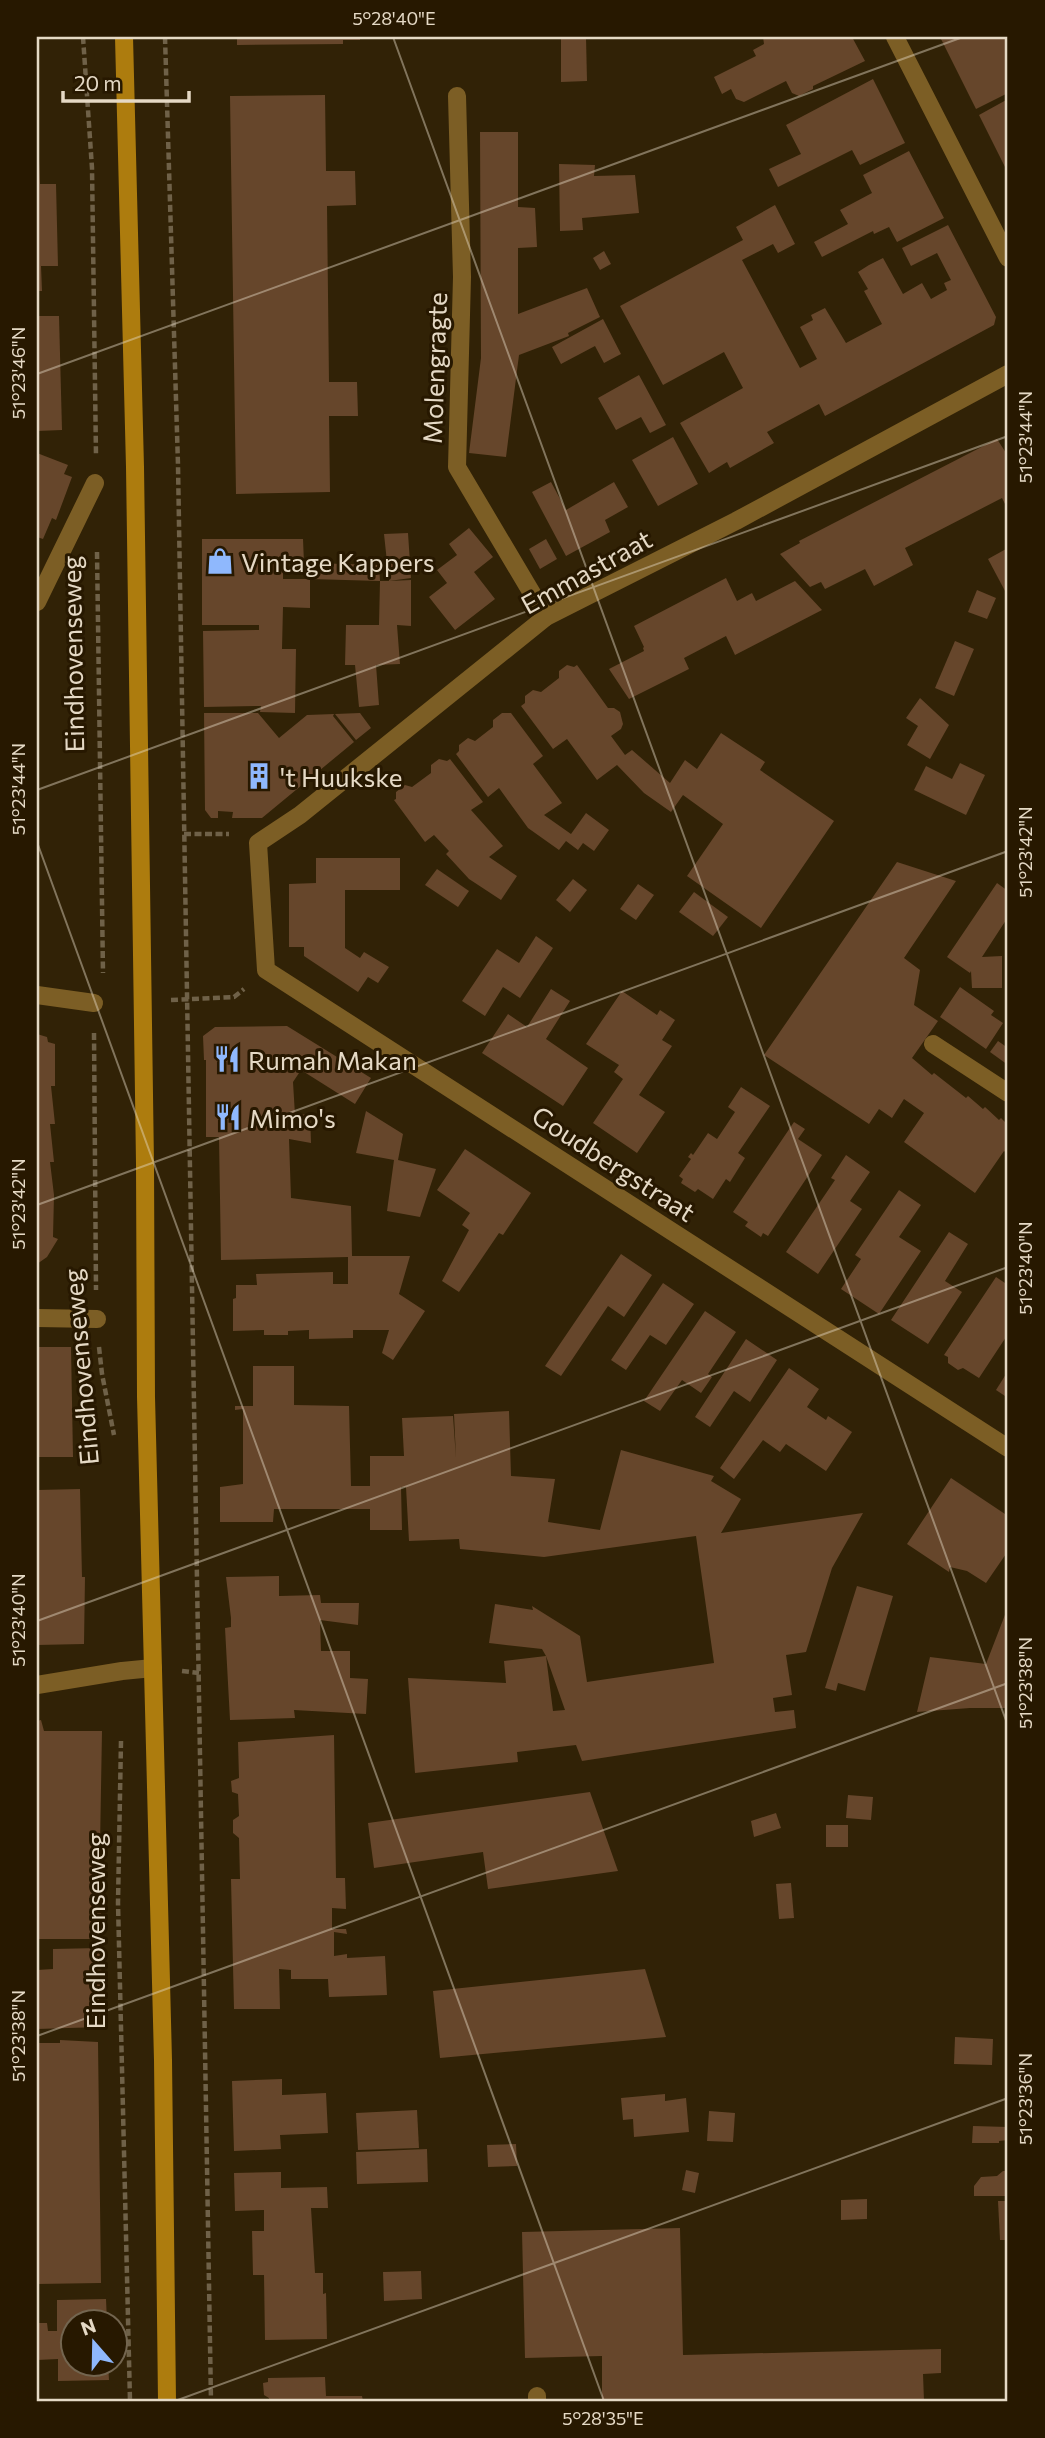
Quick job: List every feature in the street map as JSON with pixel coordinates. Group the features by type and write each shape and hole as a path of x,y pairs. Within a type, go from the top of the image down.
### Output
{"main road":[{"path":"124,37 135,467 146,1396 163,2060 167,2401"}],"street":[{"path":"895,37 1008,258"},
{"name":"Molengragte","path":"457,96 462,278 457,467 546,617"},
{"name":"Emmastraat","path":"258,843 300,815 546,617 736,521 1008,374"},
{"path":"37,602 95,483"},
{"path":"258,843 266,970"},
{"name":"Goudbergstraat","path":"266,970 1008,1448"},
{"path":"37,995 94,1003"},
{"path":"933,1044 1008,1093"},
{"path":"37,1318 97,1319"},
{"path":"37,1685 153,1668"}],"path":[{"path":"83,37 92,169 95,483"},
{"path":"165,37 176,334 211,2401"},
{"name":"Eindhovenseweg","path":"97,550 103,983 94,1003 97,1319 102,1374 116,1446"},
{"path":"184,834 228,833 258,843"},
{"path":"187,1000 234,997 266,970"},
{"name":"Eindhovenseweg","path":"121,1739 118,1916 130,2401"}],"building":[{"path":"237,37 360,37 360,40 343,40 343,44 237,45"},
{"path":"561,37 586,37 587,81 561,82"},
{"path":"763,37 852,37 865,61 813,86 813,89 799,96 792,93 786,81 744,102 736,99 731,89 722,94 714,77 756,56 753,50 764,44"},
{"path":"940,37 1008,37 1008,93 976,109"},
{"path":"873,79 905,143 860,165 852,150 778,187 769,169 801,154 786,125"},
{"path":"325,95 326,171 355,171 356,205 327,206 329,382 357,382 358,416 329,416 330,492 236,494 230,96"},
{"path":"1008,99 1008,173 979,115"},
{"path":"480,132 518,132 518,207 535,208 537,247 518,248 518,314 587,288 600,317 568,333 569,336 519,355 506,457 469,453 481,358"},
{"path":"909,151 944,218 897,242 889,227 874,234 873,231 822,257 814,242 848,224 840,210 872,193 863,175"},
{"path":"37,159 40,184 56,184 58,266 41,266 42,291 37,291"},
{"path":"559,164 595,165 594,176 635,175 639,213 582,218 583,230 560,231"},
{"path":"775,205 795,244 778,253 773,244 742,260 800,368 817,359 800,327 813,320 811,315 825,308 846,343 882,324 864,291 868,289 858,272 869,265 883,258 903,294 922,283 931,299 947,290 944,283 951,280 937,253 911,266 902,248 948,225 996,317 994,325 825,416 819,404 767,432 774,443 730,468 727,462 709,473 680,423 743,388 724,352 663,385 620,306 743,240 736,227"},
{"path":"604,251 611,264 600,270 593,258"},
{"path":"37,316 59,316 62,430 37,431"},
{"path":"603,319 621,354 604,363 595,346 561,364 552,347"},
{"path":"639,375 666,425 650,433 641,417 616,430 598,398"},
{"path":"673,437 698,484 658,506 632,460"},
{"path":"997,439 1008,456 1008,510 1002,498 905,548 913,565 874,586 865,569 825,589 821,582 810,587 780,554 800,543 799,541"},
{"path":"37,453 68,465 64,474 72,477 56,520 52,518 43,539 37,537"},
{"path":"551,482 566,510 614,482 628,507 605,520 610,532 566,556 532,492"},
{"path":"469,528 493,557 474,572 495,599 455,630 429,597 447,583 437,570 457,555 449,544"},
{"path":"408,533 411,578 389,581 384,534"},
{"path":"202,539 303,539 304,563 283,563 283,579 310,579 310,608 283,607 282,649 296,649 295,713 260,712 261,706 204,707 203,631 259,630 259,625 202,625"},
{"path":"546,539 557,559 540,569 529,549"},
{"path":"1006,549 1008,583 1005,591 988,559"},
{"path":"310,563 379,565 380,581 310,579"},
{"path":"726,578 737,601 752,593 756,601 795,581 822,610 735,655 726,636 684,658 689,669 629,699 609,669 644,651 634,626"},
{"path":"411,580 411,626 397,625 400,664 376,665 379,705 359,707 355,665 345,665 346,625 379,625 380,581"},
{"path":"977,590 996,598 987,619 968,612"},
{"path":"955,641 974,649 954,696 935,688"},
{"path":"567,665 577,665 608,708 620,712 623,724 621,729 611,736 625,755 632,750 670,783 685,760 697,769 721,733 765,762 760,770 834,821 761,928 687,876 723,824 683,795 671,812 644,793 617,765 597,780 567,739 553,749 521,706 525,703 525,696 533,690 541,692 559,678 559,671"},
{"path":"920,698 949,725 930,759 907,745 918,726 906,718"},
{"name":"'t Huukske","path":"204,713 258,713 279,738 307,715 334,714 354,742 262,818 232,818 233,812 218,811 218,818 211,818 205,810"},
{"path":"360,713 371,728 356,740 335,714"},
{"path":"502,713 511,713 543,756 533,764 562,803 544,815 571,834 586,813 609,830 594,851 583,843 578,850 566,841 559,850 528,828 499,788 488,797 456,754 459,745 468,738 475,741 493,727 493,720"},
{"path":"439,759 450,759 483,802 471,810 503,846 489,857 517,876 501,900 469,879 446,854 449,851 434,835 425,842 394,800 396,792 405,785 412,787 431,773 431,765"},
{"path":"960,763 985,775 966,815 914,790 926,766 952,779"},
{"path":"316,858 400,858 400,890 345,890 345,948 360,958 364,952 389,967 378,983 368,977 358,992 304,956 304,947 289,947 289,884 316,883"},
{"path":"897,862 956,881 904,958 920,970 914,1005 938,1021 912,1058 932,1075 934,1073 1008,1125 1008,1154 1004,1151 975,1193 904,1142 924,1113 904,1099 892,1118 879,1109 869,1124 764,1055"},
{"path":"437,869 469,891 458,907 425,885"},
{"path":"573,879 587,890 570,912 556,900"},
{"path":"997,883 1008,891 1008,917 982,957 1002,956 1002,988 972,988 971,971 970,973 947,957"},
{"path":"638,884 654,895 636,920 620,909"},
{"path":"694,892 728,917 713,936 679,912"},
{"path":"536,936 553,948 520,998 503,987 485,1016 462,1001 497,949 519,963"},
{"path":"960,987 994,1011 991,1015 1003,1023 986,1049 940,1017"},
{"path":"551,989 570,1001 546,1039 588,1068 563,1106 482,1053 508,1014 527,1027"},
{"path":"622,991 657,1015 660,1010 675,1020 662,1040 672,1046 639,1095 665,1112 637,1153 593,1123 623,1079 614,1072 619,1065 586,1044"},
{"path":"287,1026 371,1078 355,1104 301,1070 293,1082 295,1115 310,1114 311,1143 289,1139 291,1198 351,1206 352,1256 410,1256 399,1294 425,1311 393,1360 382,1353 389,1330 353,1330 353,1338 309,1339 309,1330 288,1331 288,1335 264,1335 264,1330 233,1331 236,1285 257,1285 256,1274 333,1272 333,1284 348,1284 348,1257 221,1260 219,1137 206,1137 206,1060 203,1036 215,1027"},
{"path":"37,1034 47,1037 48,1042 55,1044 55,1086 51,1086 55,1124 50,1124 54,1162 50,1162 54,1195 53,1237 58,1239 47,1257 37,1264"},
{"path":"998,1041 1008,1048 1008,1065 990,1052"},
{"path":"741,1087 770,1106 738,1153 745,1158 730,1182 726,1179 713,1199 698,1189 695,1192 681,1183 683,1179 679,1176 691,1159 688,1157 691,1153 693,1155 708,1133 717,1139 735,1112 728,1107"},
{"path":"366,1111 403,1134 398,1160 436,1169 420,1217 387,1211 394,1160 356,1153"},
{"path":"794,1122 805,1129 798,1139 822,1155 768,1236 763,1233 761,1237 745,1226 748,1222 733,1212"},
{"path":"465,1149 531,1193 503,1235 499,1233 459,1292 442,1281 469,1230 462,1225 470,1213 437,1190"},
{"path":"846,1155 870,1172 850,1201 862,1209 818,1274 786,1252 835,1180 831,1178"},
{"path":"899,1190 921,1205 899,1237 921,1251 879,1314 841,1289 861,1259 855,1255"},
{"path":"949,1232 968,1244 945,1281 962,1292 928,1344 891,1320"},
{"path":"621,1254 652,1275 624,1317 608,1306 561,1376 545,1366"},
{"path":"996,1277 1008,1285 1008,1334 979,1378 963,1368 958,1370 948,1363 948,1357 944,1355"},
{"path":"663,1283 694,1304 666,1345 650,1335 626,1370 611,1360"},
{"path":"705,1311 736,1332 708,1374 712,1377 701,1393 682,1380 660,1411 644,1401"},
{"path":"746,1339 777,1360 750,1402 734,1391 710,1427 695,1417"},
{"path":"37,1347 71,1347 73,1457 37,1457"},
{"path":"253,1366 294,1366 294,1405 349,1406 351,1486 370,1486 370,1456 404,1456 402,1418 453,1416 456,1458 454,1414 509,1411 511,1476 555,1479 548,1522 600,1530 621,1450 714,1476 711,1481 741,1499 721,1533 863,1513 832,1568 806,1652 786,1655 792,1695 773,1698 775,1712 794,1710 796,1728 582,1761 576,1745 517,1752 518,1762 415,1773 408,1678 506,1683 504,1661 546,1656 542,1649 489,1643 495,1604 533,1610 532,1606 580,1636 587,1682 714,1663 696,1536 544,1557 460,1549 459,1539 409,1541 406,1487 401,1487 402,1530 370,1530 370,1509 274,1509 273,1522 220,1522 220,1487 243,1484 243,1409 235,1410 235,1406 253,1406","holes":["546,1656 565,1710 553,1711"]},
{"path":"789,1368 819,1389 807,1407 826,1420 828,1416 852,1432 826,1471 786,1444 780,1452 763,1440 734,1479 720,1468"},
{"path":"1008,1371 1008,1398 996,1390"},
{"path":"951,1478 1008,1516 1008,1551 986,1583 967,1571 950,1567 949,1572 907,1544"},
{"path":"80,1489 82,1577 85,1577 84,1644 37,1645 37,1490"},
{"path":"279,1576 279,1596 320,1595 321,1603 359,1603 358,1625 320,1620 321,1651 350,1651 350,1678 368,1679 366,1714 294,1710 295,1718 230,1720 225,1628 231,1627 231,1618 226,1577"},
{"path":"857,1586 893,1596 865,1691 838,1683 836,1691 825,1688"},
{"path":"1008,1607 1008,1708 917,1712 930,1657 986,1664"},
{"path":"41,1720 44,1731 102,1731 99,1904 101,1903 101,1939 37,1939 37,1721"},
{"path":"334,1735 336,1878 345,1878 346,1909 332,1908 332,1929 346,1929 347,1934 334,1932 334,1956 385,1956 387,1995 329,1997 328,1979 291,1979 291,1970 279,1969 280,2009 234,2009 231,1879 240,1879 239,1838 233,1833 233,1820 239,1816 238,1794 232,1792 231,1781 239,1778 238,1742"},
{"path":"590,1792 618,1871 488,1889 483,1852 374,1868 368,1823"},
{"path":"848,1795 873,1797 871,1820 846,1818"},
{"path":"776,1813 781,1828 754,1837 751,1821"},
{"path":"826,1825 848,1825 848,1847 826,1847"},
{"path":"791,1883 794,1918 779,1919 776,1884"},
{"path":"99,1948 102,1976 100,1975 100,2027 37,2029 37,1970 53,1969 53,1949"},
{"path":"645,1969 666,2037 440,2058 433,1991"},
{"path":"955,2037 993,2039 992,2065 954,2064"},
{"path":"60,2040 98,2042 101,2283 37,2284 37,2043 60,2043"},
{"path":"282,2079 282,2095 326,2093 328,2133 280,2135 281,2149 234,2151 232,2081"},
{"path":"665,2094 665,2101 686,2098 689,2132 634,2137 633,2119 623,2120 621,2098"},
{"path":"417,2110 419,2148 358,2150 356,2113"},
{"path":"709,2111 735,2113 733,2142 707,2141"},
{"path":"973,2126 1008,2127 1008,2140 999,2143 972,2143"},
{"path":"516,2144 517,2166 488,2167 487,2145"},
{"path":"427,2149 428,2182 357,2184 356,2152"},
{"path":"686,2170 699,2173 695,2193 682,2190"},
{"path":"1008,2171 1008,2196 974,2196 974,2186 981,2177 997,2176"},
{"path":"281,2172 281,2188 327,2187 328,2208 311,2208 315,2273 323,2273 323,2294 326,2293 327,2339 265,2340 264,2275 253,2275 252,2231 264,2231 264,2210 235,2211 234,2173"},
{"path":"867,2199 867,2219 841,2220 841,2200"},
{"path":"998,2201 1008,2201 1008,2240 1000,2240"},
{"path":"680,2228 683,2355 941,2349 941,2373 923,2374 924,2401 602,2401 602,2356 525,2358 522,2232"},
{"path":"421,2271 422,2299 384,2301 383,2272"},
{"path":"106,2299 106,2308 60,2308 60,2378 109,2380 58,2381 58,2359 37,2360 37,2323 47,2323 48,2331 57,2331 57,2300"},
{"path":"325,2377 326,2396 362,2396 363,2401 269,2401 264,2395 263,2383 268,2382 268,2378"}],"place":[{"name":"Vintage Kappers","path":"220,561"},
{"name":"'t Huukske","path":"259,776"},
{"name":"Rumah Makan","path":"227,1059"},
{"name":"Mimo's","path":"228,1117"}]}
